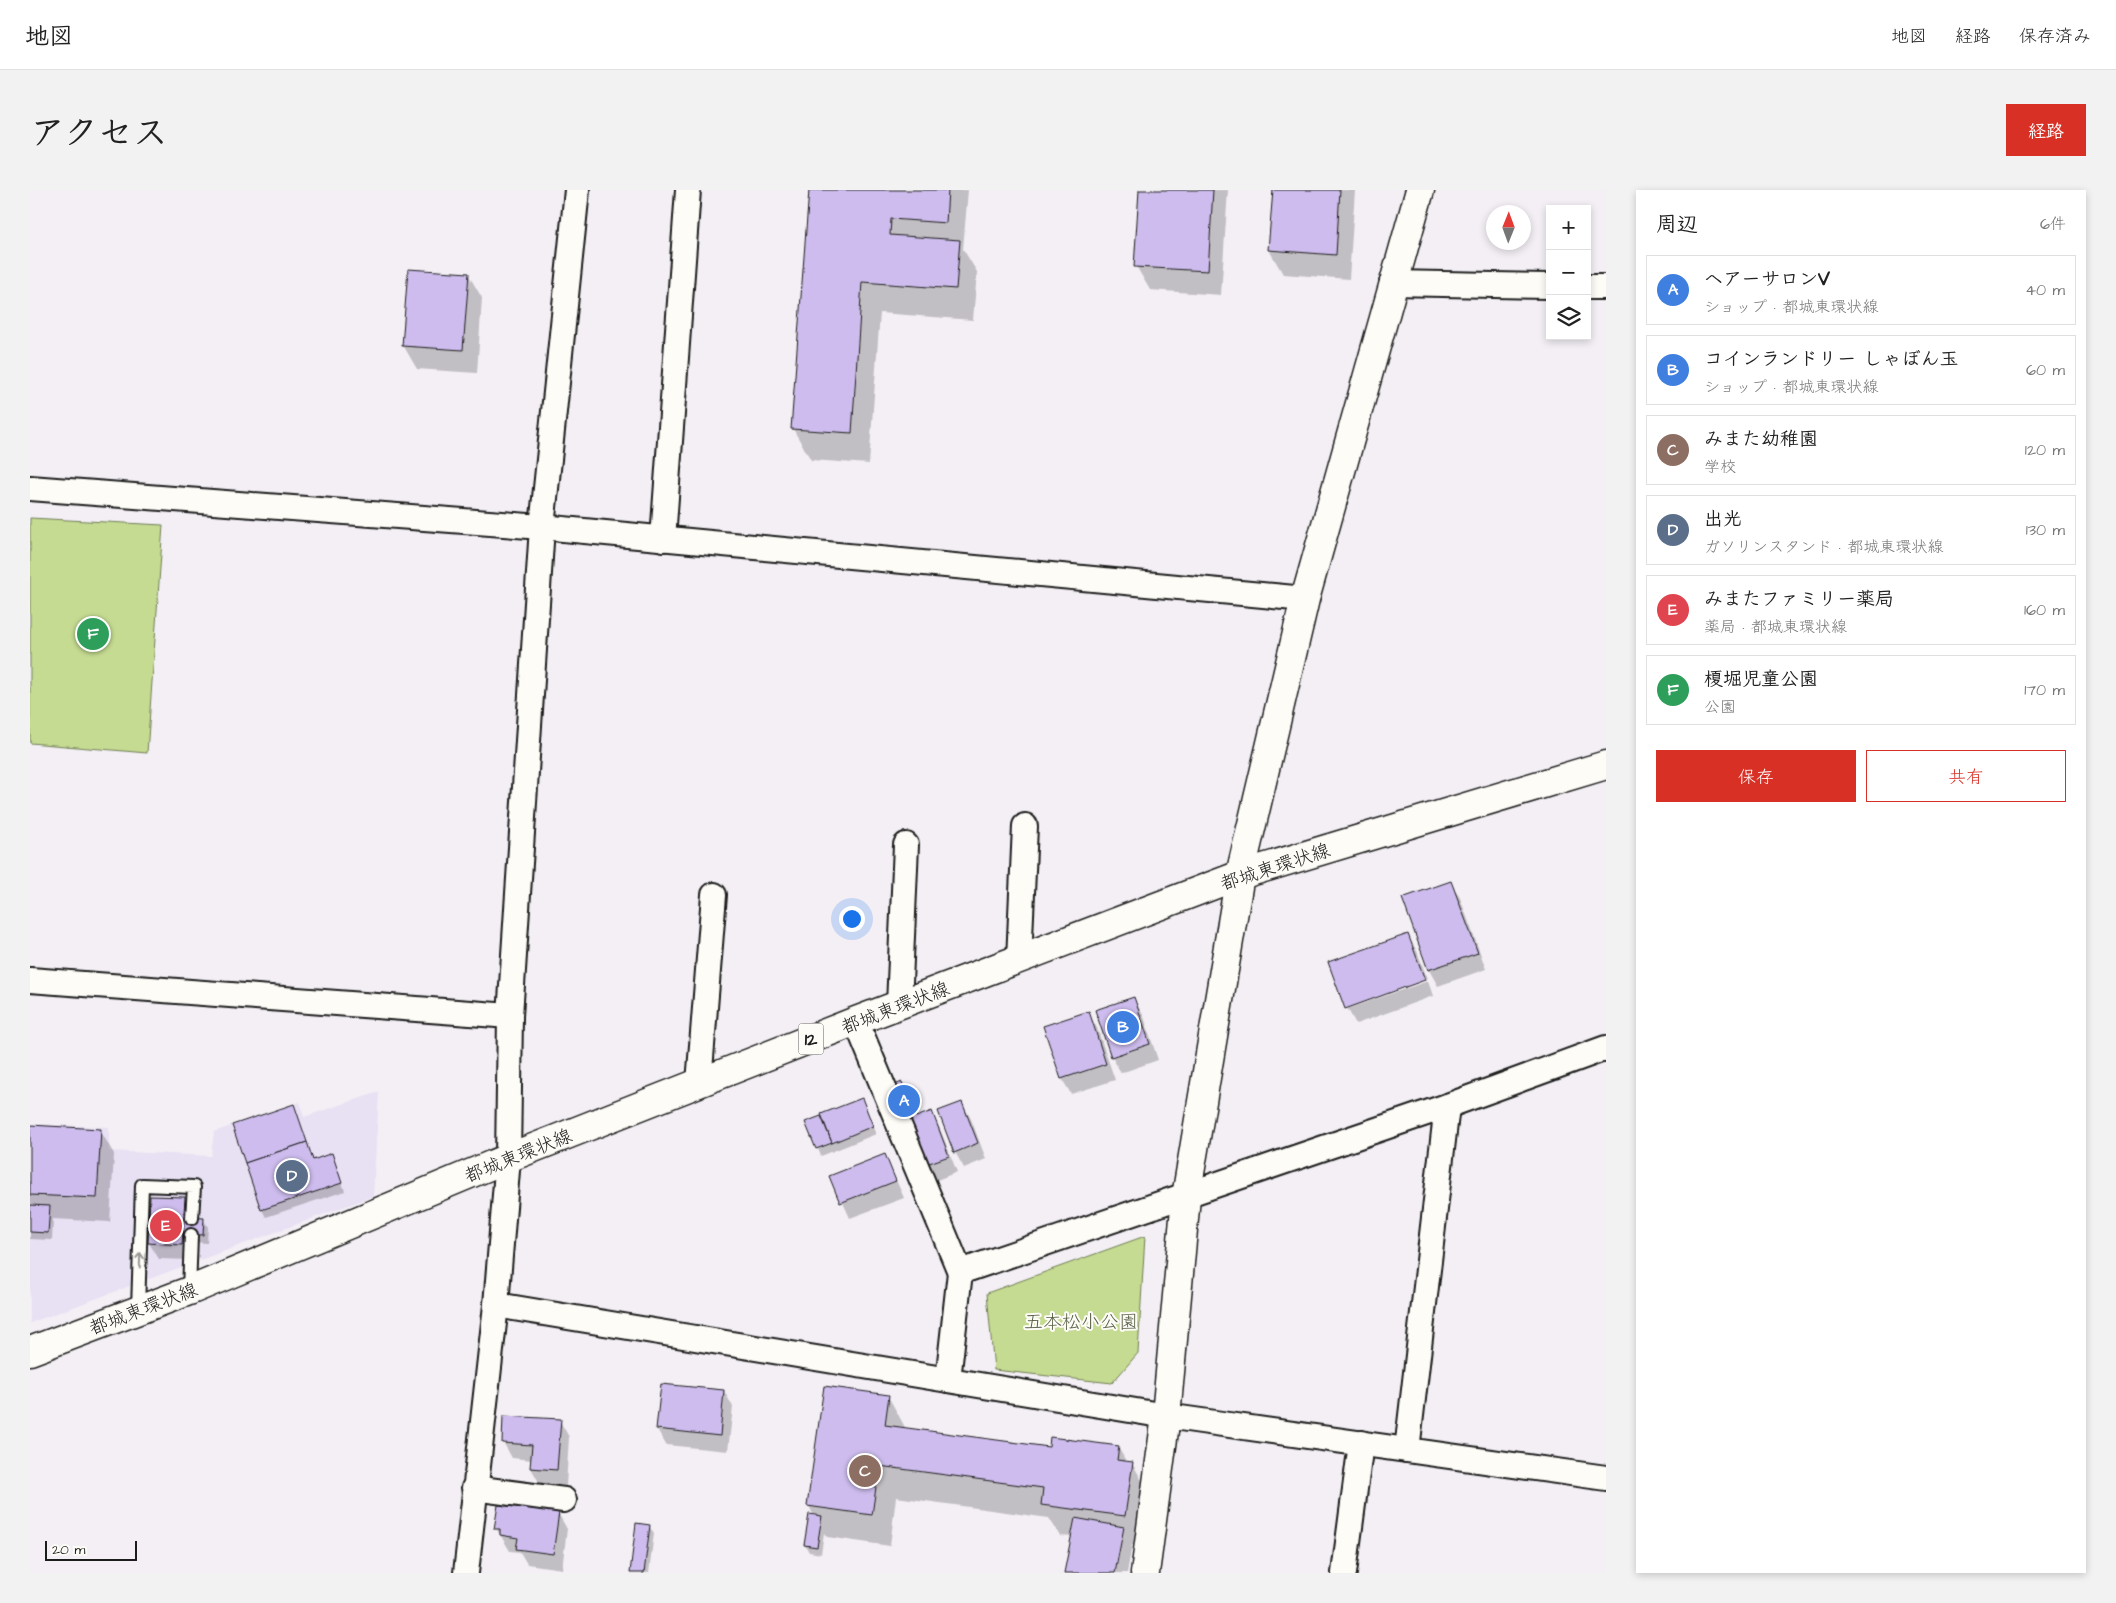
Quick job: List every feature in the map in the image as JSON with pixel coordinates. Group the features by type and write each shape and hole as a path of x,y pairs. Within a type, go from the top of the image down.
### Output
{"main road":[{"path":"1145,1573 1166,1416 1186,1197 1240,875 1305,598 1392,283 1420,190"},
{"name":"都城東環状線","path":"30,1351 189,1291 508,1158 856,1021 1240,875 1606,765"}],"street":[{"path":"466,1573 474,1488 496,1305 508,1158 510,1016 542,528 577,190"},
{"path":"663,539 688,190"},
{"path":"1392,283 1546,286"},
{"path":"1591,287 1606,287"},
{"path":"30,488 542,528 1305,598"},
{"path":"1019,960 1025,826"},
{"path":"899,1005 906,845"},
{"path":"699,1083 714,895"},
{"path":"30,980 510,1016"},
{"path":"856,1021 960,1272 948,1380"},
{"path":"960,1272 1186,1197 1447,1106 1606,1048"},
{"path":"1407,1450 1447,1106"},
{"path":"496,1305 1166,1416 1606,1478"},
{"path":"1344,1573 1361,1443"},
{"path":"474,1488 564,1500"}],"lane":[{"path":"138,1309 142,1185 194,1187 192,1218"},
{"path":"189,1291 192,1235"}],"shaded area":[{"path":"379,1092 373,1196 30,1323 30,1124 109,1127 109,1151 211,1156 214,1132 300,1102 304,1117"}],"green space":[{"path":"30,518 163,525 147,753 30,743"},
{"name":"五本松小公園","path":"1145,1236 1138,1353 1112,1383 994,1370 987,1293"}],"building":[{"path":"809,190 948,190 946,223 891,219 890,235 960,240 956,289 862,282 852,433 791,429"},
{"path":"1139,190 1213,190 1208,271 1134,267"},
{"path":"1273,190 1340,190 1336,255 1268,250"},
{"path":"408,269 469,273 463,350 402,346"},
{"path":"1451,881 1478,953 1428,970 1402,898"},
{"path":"1408,934 1425,980 1345,1009 1328,962"},
{"path":"1134,997 1150,1044 1111,1057 1095,1010"},
{"path":"1089,1011 1106,1064 1061,1079 1043,1026"},
{"path":"902,1082 916,1117 932,1111 949,1156 921,1166 890,1087"},
{"path":"862,1098 873,1126 832,1143 821,1114"},
{"path":"962,1102 978,1143 954,1153 938,1111"},
{"path":"294,1104 307,1142 245,1163 232,1125"},
{"path":"821,1116 832,1143 816,1149 805,1122"},
{"path":"30,1125 101,1129 97,1198 30,1195"},
{"path":"307,1142 313,1160 332,1153 342,1183 261,1210 245,1163"},
{"path":"885,1154 896,1181 840,1203 829,1176"},
{"path":"150,1196 185,1197 182,1245 148,1243"},
{"path":"30,1205 50,1206 48,1233 30,1232"},
{"path":"184,1217 204,1218 203,1235 183,1234"},
{"path":"661,1384 724,1390 720,1436 656,1429"},
{"path":"824,1386 889,1395 885,1425 1049,1447 1050,1437 1119,1446 1117,1460 1133,1462 1125,1516 1041,1505 1043,1488 879,1466 872,1515 807,1506"},
{"path":"503,1416 561,1419 557,1470 530,1468 532,1445 502,1443"},
{"path":"498,1505 559,1512 553,1554 516,1549 518,1538 500,1535 500,1529 494,1529"},
{"path":"809,1514 822,1516 817,1547 804,1545"},
{"path":"1075,1518 1124,1527 1115,1573 1064,1573"},
{"path":"636,1523 650,1525 644,1573 630,1573"}],"place":[{"name":"榎堀児童公園","path":"93,634"},
{"name":"コインランドリー しゃぼん玉","path":"1123,1027"},
{"name":"ヘアーサロンV","path":"904,1101"},
{"name":"出光","path":"292,1176"},
{"name":"みまたファミリー薬局","path":"166,1226"},
{"name":"みまた幼稚園","path":"865,1471"}]}
